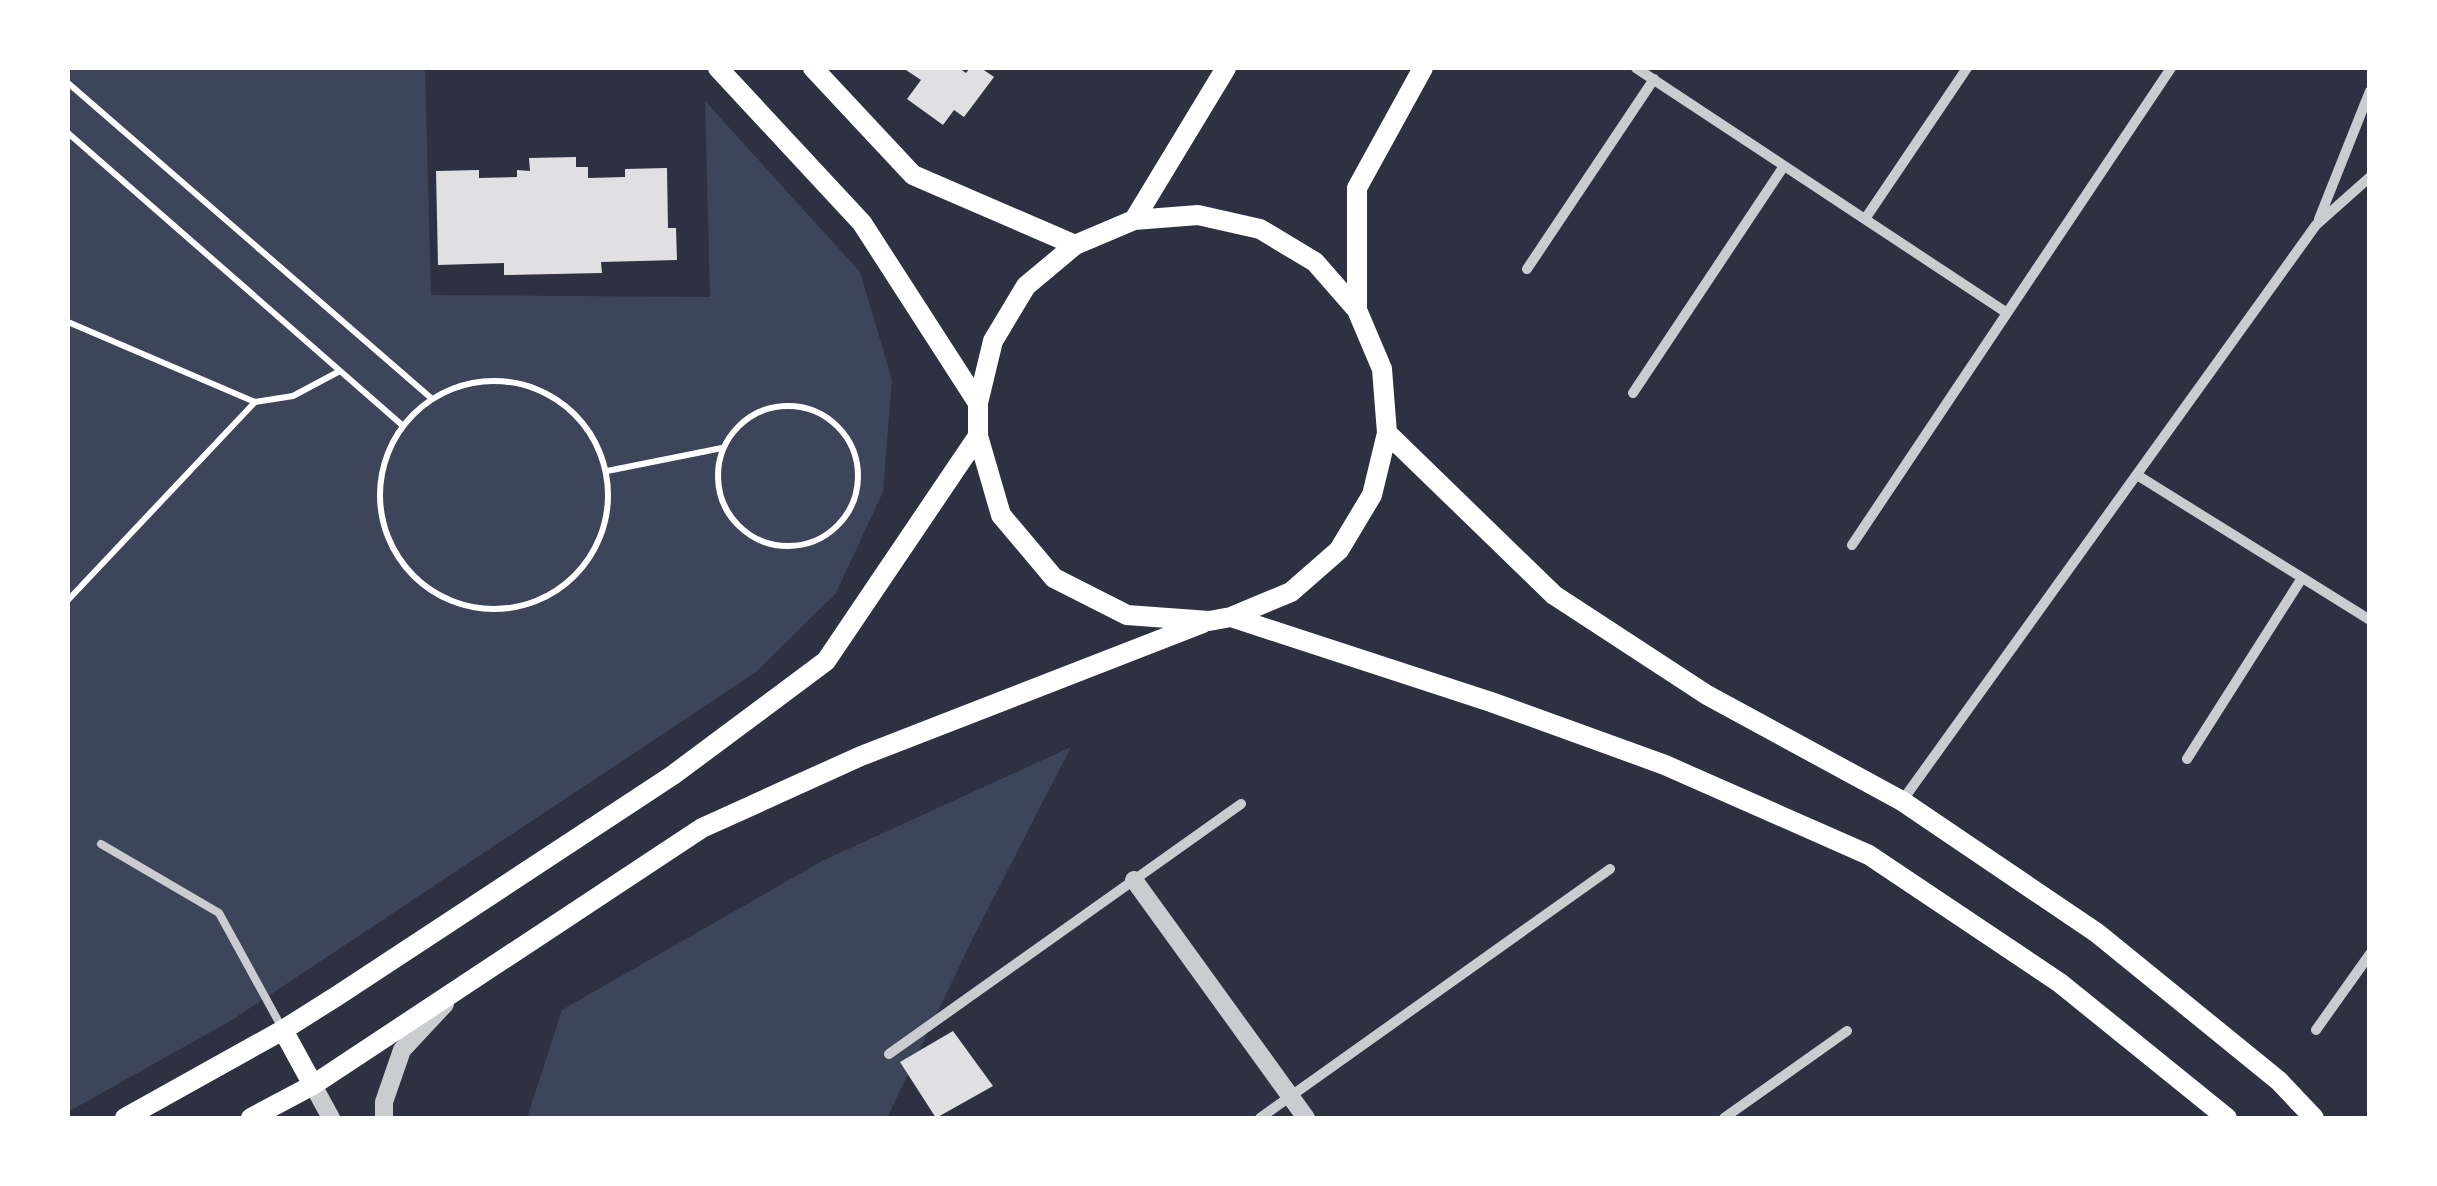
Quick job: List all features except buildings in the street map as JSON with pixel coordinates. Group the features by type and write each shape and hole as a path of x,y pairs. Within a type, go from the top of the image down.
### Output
{"main road":[{"path":"718,68 862,222 978,403"},
{"path":"812,68 913,175 1075,244"},
{"path":"1134,220 1226,68"},
{"path":"1357,310 1357,188 1422,68"},
{"path":"1198,215 1260,229 1316,262 1357,310 1382,369 1387,433 1372,495 1339,550 1290,592 1231,617 1209,620 1127,615 1054,578 1001,515 978,436 978,403 993,340 1026,286 1075,244 1134,220 1198,215"},
{"path":"1387,433 1554,596 1708,695 1902,801 2097,933 2279,1080 2314,1118"},
{"path":"125,1118 283,1030 673,775 826,660 978,436"},
{"path":"1231,617 1491,702 1666,765 1870,855 2060,982 2227,1118"},
{"path":"251,1118 312,1085 702,828 861,756 1209,620"},
{"path":"283,1030 312,1085"}],"street":[{"path":"1636,68 2007,313"},
{"path":"1866,219 1967,68"},
{"path":"1852,546 2171,68"},
{"path":"1527,269 1654,79"},
{"path":"1902,801 2316,224 2370,91"},
{"path":"1633,393 1784,166"},
{"path":"2316,224 2370,178"},
{"path":"2136,474 2370,620"},
{"path":"2187,758 2302,578"},
{"path":"889,1054 1241,804"},
{"path":"1260,1118 1610,868"},
{"path":"1134,880 1306,1118"},
{"path":"2316,1030 2370,954"},
{"path":"384,1118 384,1102 402,1050 458,989"},
{"path":"1724,1118 1847,1030"},
{"path":"312,1085 331,1118"}],"lane":[{"path":"102,844 219,913 283,1030"}],"path":[{"path":"68,83 431,398"},
{"path":"68,134 402,425"},
{"path":"68,322 255,402 293,396 339,372"},
{"path":"502,380 538,389 570,408 594,437 607,471 608,510 597,546 574,577 544,598 506,609 468,607 433,592 404,567 386,534 379,496 384,458 402,425 431,398 465,384 502,380"},
{"path":"68,600 255,402"},
{"path":"607,471 722,448 734,429 752,414 772,406 795,405 817,411 837,424 852,444 859,468 858,492 848,515 830,533 808,544 784,547 760,542 741,529 722,502 718,492 722,448"}],"shaded area":[{"path":"68,68 425,68 431,295 710,297 705,101 860,272 892,380 883,492 836,593 756,672 232,1020 68,1112"},
{"path":"1071,747 887,1118 527,1118 562,1010 822,861"}]}
